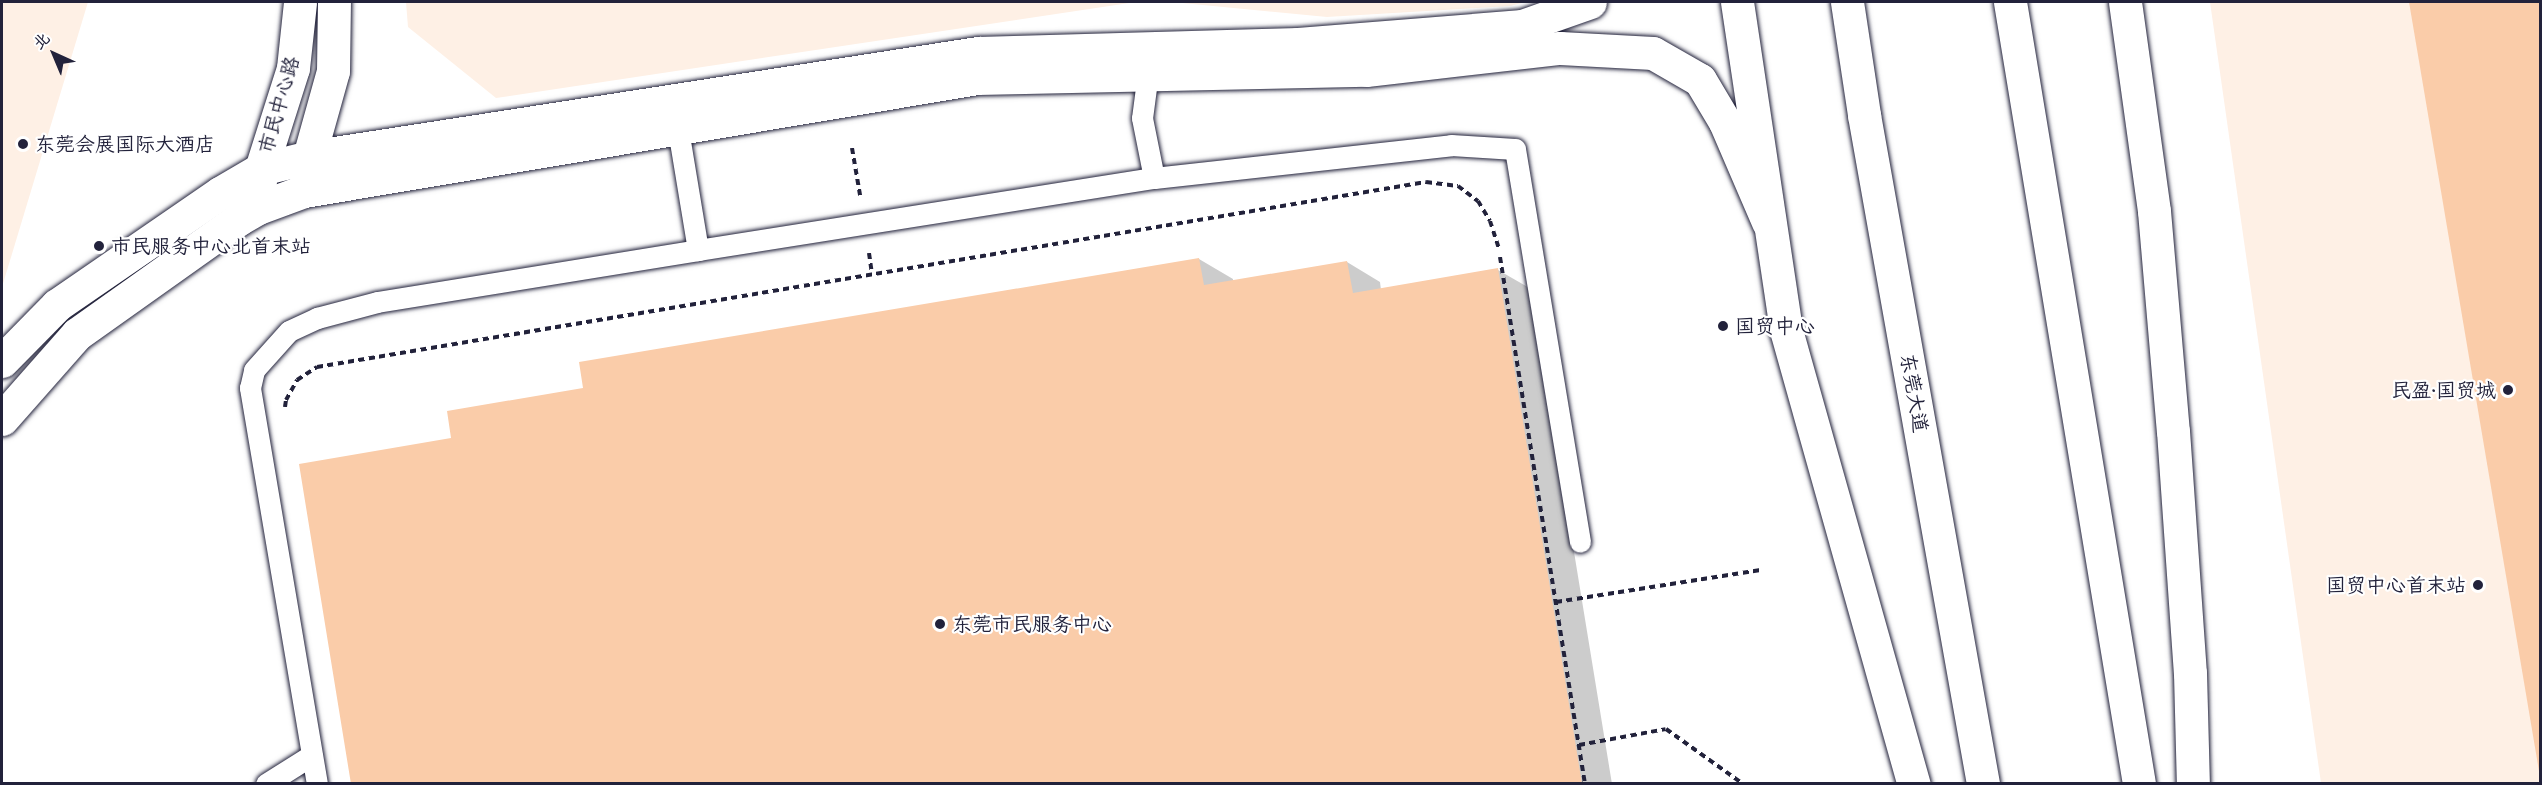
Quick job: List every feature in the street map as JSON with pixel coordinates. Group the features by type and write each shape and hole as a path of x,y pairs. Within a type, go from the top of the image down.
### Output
{"street":[{"name":"市民中心路","path":"258,208 261,169 293,68 300,2"},
{"path":"304,191 309,157 333,71 334,2"},
{"path":"1149,60 1298,44 1522,26 1590,2"},
{"path":"1737,2 1768,222 1786,330 1914,783"},
{"name":"东莞大道","path":"1847,2 1864,115 1983,783"},
{"path":"2010,2 2139,783"},
{"path":"2125,2 2154,212 2173,431 2190,673 2193,783"},
{"path":"2,418 78,334 258,208 304,191 978,53 1366,70 1560,48 1653,53 1700,81 1725,122 1768,222"},
{"path":"2,361 57,304 220,193 261,169 309,157 676,115"}],"lane":[{"path":"1149,60 1142,118 1154,178"},
{"path":"676,115 698,250"},
{"path":"317,783 250,388 254,370 289,332 317,318 377,302 1154,178 1451,145 1515,149 1580,542"},
{"path":"266,783 312,755"}],"path":[{"path":"284,417 286,400 297,380 317,367 1426,182 1458,186 1478,201 1490,221 1498,244 1585,783"},
{"path":"1556,602 1761,570"},
{"path":"1579,745 1666,729 1743,783"}],"shaded area":[{"name":"东莞会展国际大酒店","path":"2,2 88,2 2,287"},
{"path":"406,2 1136,2 496,98 408,27"},
{"path":"1172,2 1526,2 1510,6 1327,17"},
{"path":"2210,2 2540,2 2540,783 2321,783"}],"building":[{"name":"民盈·国贸城","path":"2409,2 2540,2 2540,771 2539,771"},
{"name":"东莞市民服务中心","path":"1199,258 1204,285 1347,261 1353,293 1498,268 1582,784 351,784 299,464 451,438 447,411 583,388 579,362"}],"place":[{"name":"东莞会展国际大酒店","path":"23,144"},
{"name":"市民服务中心北首末站","path":"99,246"},
{"name":"国贸中心","path":"1723,326"},
{"name":"民盈·国贸城","path":"2508,390"},
{"name":"国贸中心首末站","path":"2478,585"},
{"name":"东莞市民服务中心","path":"940,624"}]}
